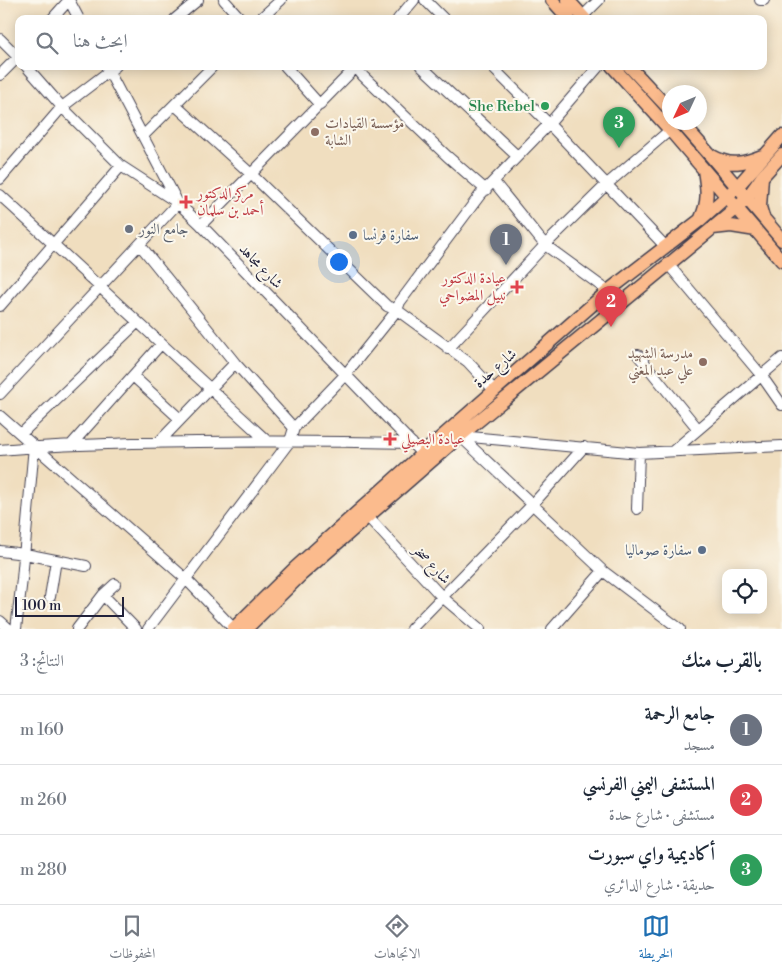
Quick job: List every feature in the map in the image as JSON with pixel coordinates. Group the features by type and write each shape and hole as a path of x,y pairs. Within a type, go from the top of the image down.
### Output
{"main road":[{"path":"552,0 565,15"},
{"path":"568,0 581,15"},
{"path":"616,70 662,121"},
{"path":"633,70 662,101"},
{"path":"670,130 782,261"},
{"path":"688,130 782,240"},
{"name":"شارع حدة","path":"237,629 367,516 494,390 608,291 700,220 737,187 782,136"},
{"path":"710,155 720,160 741,164 764,155"},
{"name":"شارع حدة","path":"237,629 295,568 426,458 460,436 737,208 782,155"},
{"path":"700,220 706,207 707,188 704,170"},
{"path":"762,177 760,206 763,217"},
{"path":"710,229 730,226 756,230"}],"street":[{"path":"56,15 69,0 77,15"},
{"path":"180,15 198,0"},
{"path":"224,0 237,15"},
{"path":"264,15 281,0"},
{"path":"401,15 414,0"},
{"path":"425,0 440,15"},
{"path":"586,15 599,0"},
{"path":"0,39 15,54"},
{"path":"0,75 15,60"},
{"path":"0,394 178,203 121,166 62,107 30,70"},
{"path":"0,179 62,107 108,70"},
{"name":"شارع مجاهد","path":"112,70 143,136 178,203 426,458"},
{"path":"143,136 209,70"},
{"path":"289,70 320,105"},
{"path":"201,225 354,70"},
{"path":"359,70 447,156 490,186 545,245 608,291"},
{"path":"426,70 517,156"},
{"path":"495,70 666,247"},
{"path":"148,629 290,441 294,428 345,375 490,186 549,124 596,70"},
{"path":"175,105 251,174 387,306 396,310 468,362 494,390"},
{"path":"448,348 545,245 606,185 670,130"},
{"path":"0,306 121,166"},
{"path":"0,195 267,441"},
{"path":"140,245 235,363 294,428"},
{"path":"668,264 761,375 782,405"},
{"path":"20,434 138,322"},
{"path":"70,445 161,344"},
{"path":"638,355 698,429"},
{"path":"673,451 782,358"},
{"path":"158,443 235,363"},
{"path":"133,376 180,419"},
{"path":"0,416 186,579 237,629"},
{"path":"460,436 638,453 782,446"},
{"path":"460,436 603,571 680,629"},
{"path":"0,450 34,446 267,441 412,443"},
{"path":"16,629 25,554 34,446"},
{"path":"411,629 441,596 532,505 584,447"},
{"path":"637,509 638,453"},
{"name":"شارع صخر","path":"367,516 441,596 480,629"},
{"path":"0,551 86,566"},
{"path":"50,597 56,560"},
{"path":"552,629 603,571"},
{"path":"78,629 103,595 115,584"},
{"path":"103,595 136,629"},
{"path":"0,621 9,629"}],"place":[{"name":"She Rebel","path":"545,106"},
{"name":"مؤسسة القيادات الشابة","path":"315,132"},
{"name":"أكاديمية واي سبورت","path":"619,148"},
{"name":"مركز الدكتور أحمد بن سلمان","path":"186,202"},
{"name":"جامع النور","path":"129,229"},
{"name":"سفارة فرنسا","path":"353,235"},
{"name":"جامع الرحمة","path":"506,265"},
{"name":"عيادة الدكتور نبيل المضواحي","path":"517,287"},
{"name":"المستشفى اليمني الفرنسي","path":"611,327"},
{"name":"مدرسة الشهيد علي عبد المغني","path":"703,362"},
{"name":"عيادة البصيلي","path":"390,439"},
{"name":"سفارة صوماليا","path":"702,550"}]}
